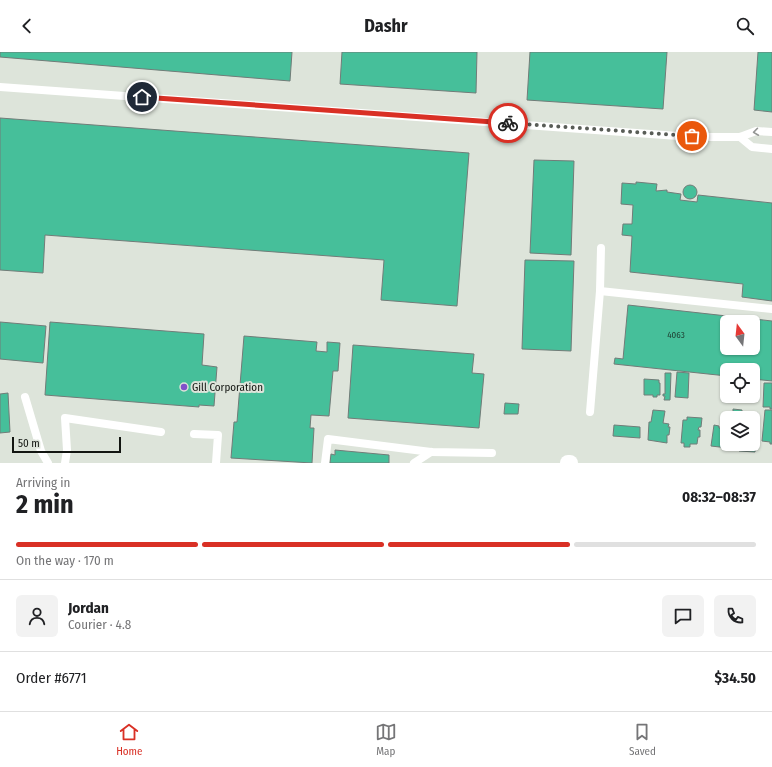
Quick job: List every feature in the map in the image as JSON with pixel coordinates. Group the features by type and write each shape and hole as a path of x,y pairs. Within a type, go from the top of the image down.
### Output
{"lane":[{"path":"0,87 684,136 740,137 756,131 772,132"},
{"path":"740,137 752,147 772,149"},
{"path":"590,412 600,291 601,248"},
{"path":"600,291 772,309"},
{"path":"25,397 41,451 48,463"},
{"path":"65,463 65,418 161,432"},
{"path":"194,434 218,436 216,463"},
{"path":"325,463 328,439 431,452 492,453"},
{"path":"414,463 431,452"}],"building":[{"path":"0,52 292,52 290,81 0,57"},
{"path":"342,52 477,52 476,93 340,84"},
{"path":"530,52 667,52 663,109 527,100"},
{"path":"758,52 772,52 772,112 754,110"},
{"path":"0,118 469,153 457,306 381,300 384,260 45,235 43,273 0,270"},
{"path":"534,160 574,161 571,255 530,253"},
{"path":"636,182 657,184 656,191 667,190 667,192 681,194 680,200 697,202 698,195 772,203 772,301 742,297 743,284 630,272 632,236 622,235 623,224 632,224 633,205 621,204 622,183 636,184"},
{"path":"690,185 695,187 697,192 695,197 690,199 685,197 683,192 685,187"},
{"path":"525,260 574,261 571,351 522,349"},
{"path":"628,305 720,315 720,355 760,355 760,320 772,321 772,381 760,380 760,363 720,363 720,375 614,364 615,358 623,359"},
{"path":"0,322 46,326 43,363 0,359"},
{"path":"50,322 204,334 202,365 217,367 214,406 199,405 199,407 45,395"},
{"path":"244,336 317,342 316,351 327,352 327,342 340,343 338,371 333,371 329,416 311,415 310,428 314,428 312,463 231,458 234,422 237,422"},
{"path":"353,345 474,354 472,373 484,374 479,428 348,418"},
{"path":"677,372 689,373 688,398 675,397"},
{"path":"665,373 671,373 670,400 664,400 665,396 663,396 663,394 665,394"},
{"path":"644,379 659,380 660,395 653,397 653,395 644,395"},
{"path":"764,383 772,383 772,409 770,409 770,407 763,407"},
{"path":"8,393 10,432 0,433 0,394"},
{"path":"505,403 519,404 518,414 504,414"},
{"path":"733,409 742,410 742,411 733,411"},
{"path":"653,410 665,411 663,423 669,424 668,427 670,427 669,435 667,435 667,443 648,440 649,422 651,422"},
{"path":"765,410 772,410 772,444 770,444 770,442 762,441"},
{"path":"687,417 702,418 701,427 699,427 698,430 700,430 700,437 698,437 697,444 690,444 690,447 684,447 684,443 681,443 683,420 687,420"},
{"path":"614,425 640,427 640,438 613,436"},
{"path":"714,425 719,426 720,447 711,446"},
{"path":"335,450 389,455 389,463 330,463 331,454 335,455"}],"way so far":[{"path":"508,123 692,136"}],"place":[{"name":"Gill Corporation","path":"184,387"}],"route":[{"path":"142,97 508,123"}]}
